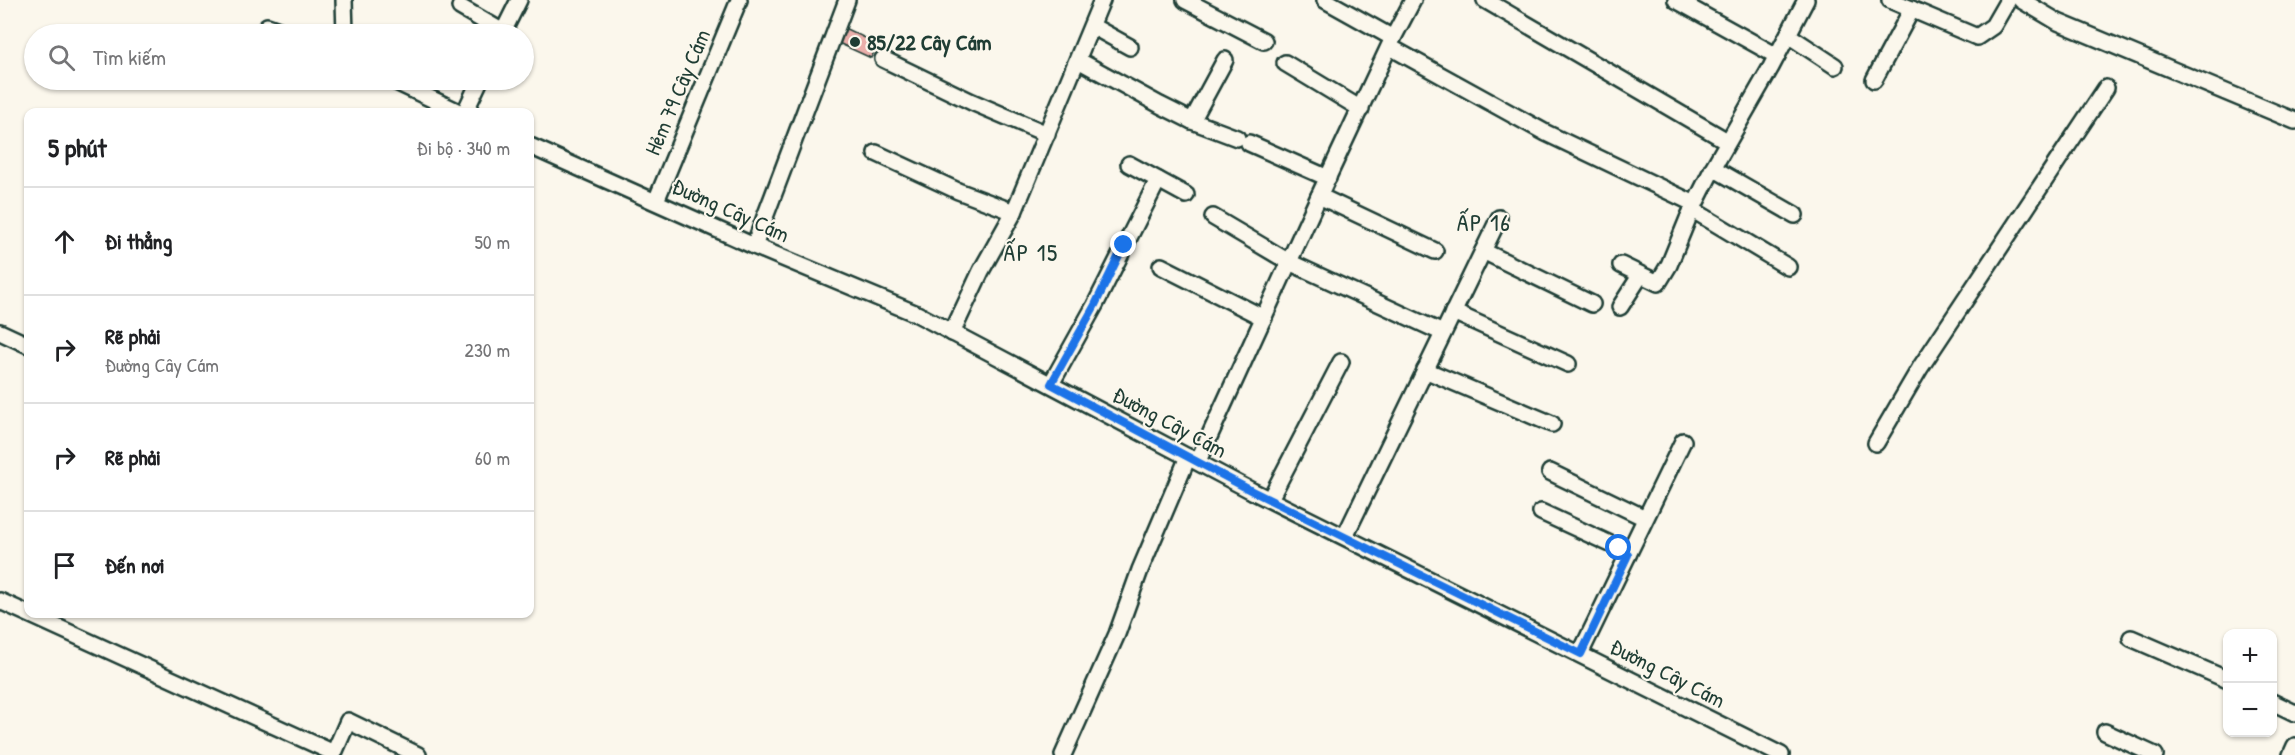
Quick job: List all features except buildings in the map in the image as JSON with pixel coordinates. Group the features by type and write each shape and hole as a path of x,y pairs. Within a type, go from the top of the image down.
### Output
{"street":[{"path":"345,0 345,24"},
{"path":"507,24 519,0"},
{"name":"Hẻm 79 Cây Cám","path":"656,201 739,0"},
{"path":"754,246 847,0"},
{"path":"952,333 981,271 1014,212 1102,0"},
{"path":"1185,0 1264,40"},
{"path":"1325,0 1391,43 1546,133 1694,207 1788,267"},
{"path":"1063,755 1117,634 1140,570 1264,318 1360,108 1413,0"},
{"path":"1485,0 1727,141"},
{"path":"1676,0 1777,56"},
{"path":"1620,266 1658,283 1669,265 1694,207 1727,141 1777,56 1806,0"},
{"path":"1890,0 1977,37 1993,26 2008,0"},
{"path":"2021,0 2058,22 2295,121"},
{"path":"460,7 487,24"},
{"path":"1874,80 1912,9"},
{"path":"1092,26 1130,47"},
{"path":"1788,35 1835,66"},
{"path":"883,59 972,102 1047,134"},
{"path":"1078,60 1192,121 1328,178"},
{"path":"1192,121 1225,60"},
{"path":"1285,63 1360,108"},
{"path":"1876,443 1920,368 2106,88"},
{"path":"413,90 451,108"},
{"path":"467,108 475,90"},
{"name":"Đường Cây Cám","path":"534,148 754,246 917,314 1252,491 1781,755"},
{"path":"876,153 958,191 1014,212"},
{"path":"1130,164 1186,195"},
{"path":"1713,168 1794,215"},
{"path":"1051,384 1095,305 1158,180"},
{"path":"1319,196 1435,251"},
{"path":"1213,217 1289,262 1443,333"},
{"path":"1345,536 1499,218"},
{"path":"1483,251 1592,304"},
{"path":"1161,266 1264,318"},
{"path":"1620,307 1640,276"},
{"path":"1453,312 1568,364"},
{"path":"0,332 24,343"},
{"path":"1270,499 1341,362"},
{"path":"1425,370 1552,424"},
{"path":"1581,654 1683,441"},
{"path":"1550,472 1645,518"},
{"path":"1541,512 1619,548 1628,555"},
{"path":"0,601 24,609"},
{"path":"49,618 334,753 348,721 418,755"},
{"path":"2131,638 2223,678"},
{"path":"2277,704 2295,713"},
{"path":"2105,732 2152,754"},
{"path":"2291,755 2295,746"}],"place":[{"name":"85/22 Cây Cám","path":"855,42"}],"district":[{"name":"ẤP 16","path":"1484,222"},
{"name":"ẤP 15","path":"1031,252"}],"route":[{"path":"1124,245 1095,305 1051,384 1252,491 1581,654 1628,555 1619,548"}]}
